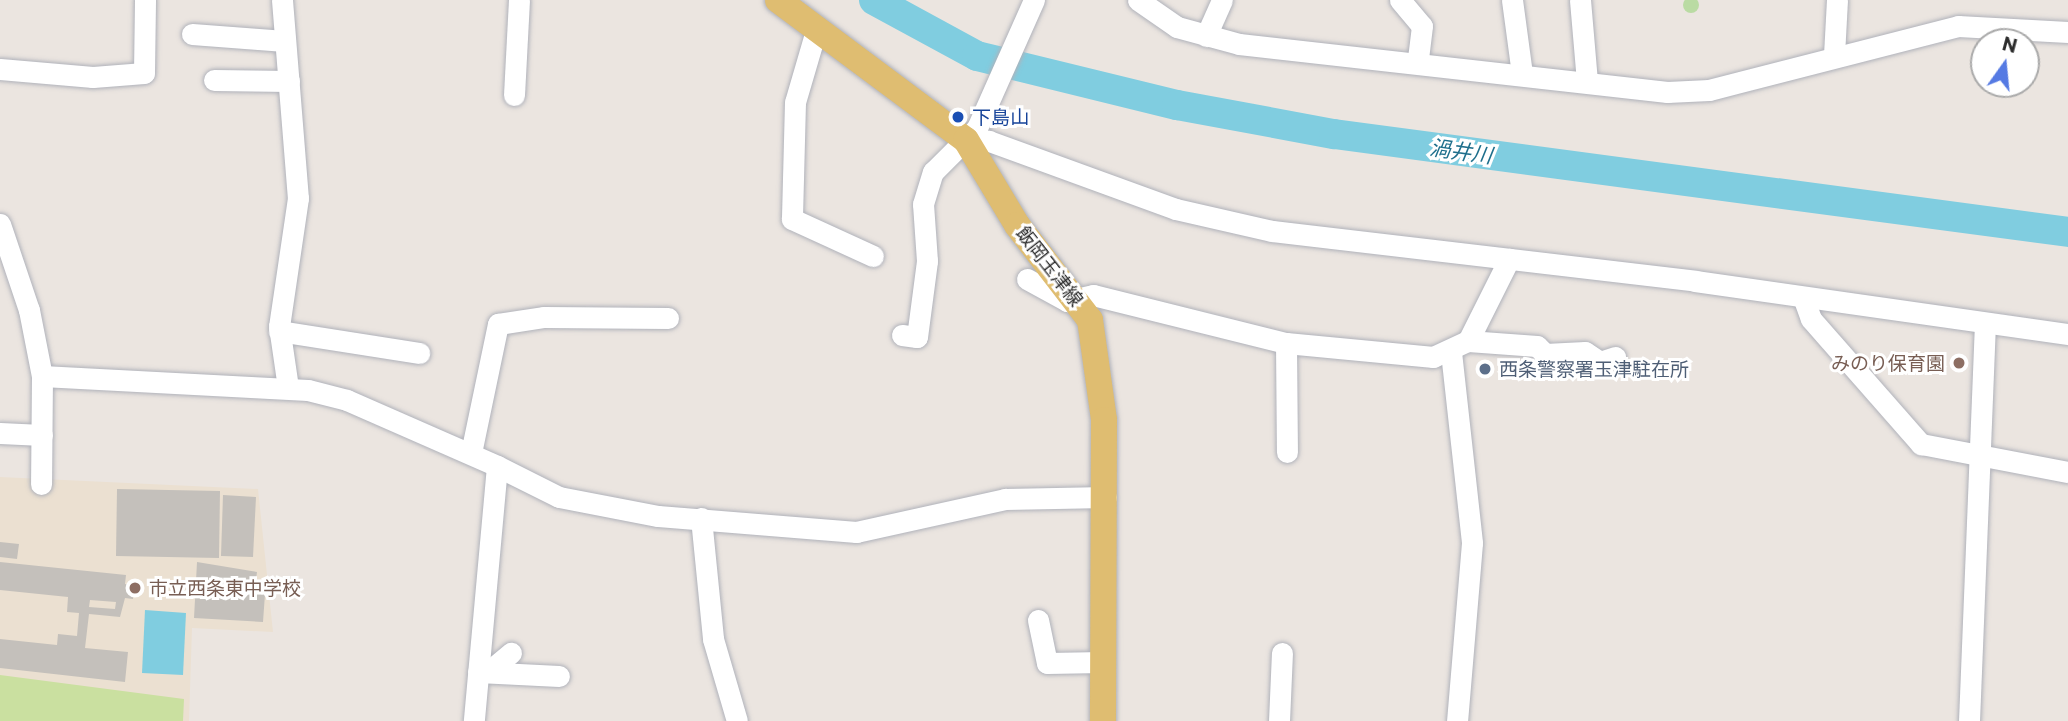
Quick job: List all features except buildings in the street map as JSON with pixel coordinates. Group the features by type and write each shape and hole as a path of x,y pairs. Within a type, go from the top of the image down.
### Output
{"main road":[{"name":"飯岡玉津線","path":"778,0 972,134 1017,225 1078,297 1094,340 1106,497 1103,721"}],"street":[{"path":"0,69 93,77 144,73 145,0"},
{"path":"282,0 298,198 279,331 288,388"},
{"path":"514,96 519,0"},
{"path":"901,335 918,337 927,261 923,204 933,172 972,134 1034,0"},
{"path":"1138,0 1177,27 1206,36 1292,51 1418,60 1689,93 1958,26 2068,32"},
{"path":"1206,36 1223,0"},
{"path":"1400,0 1422,26 1418,60"},
{"path":"1512,0 1522,74"},
{"path":"1580,0 1587,82"},
{"path":"1834,55 1838,0"},
{"path":"817,27 795,102 792,219 873,256"},
{"path":"192,34 285,41"},
{"path":"214,80 289,81"},
{"path":"972,134 1176,209 1272,231 1803,297 2068,334"},
{"path":"0,224 29,310 42,376 41,484"},
{"path":"1457,721 1472,543 1460,347 1509,259"},
{"path":"1027,279 1067,300 1102,296 1286,343 1349,353 1433,357 1460,347 1537,346 1545,354 1585,352 1600,362 1615,357"},
{"path":"1803,297 1811,319 1921,444 2068,472"},
{"path":"471,453 498,324 544,317 668,318"},
{"path":"1969,721 1977,455 1985,323"},
{"path":"279,331 419,353"},
{"path":"1286,343 1287,452"},
{"path":"42,376 288,388 347,400 471,453 559,498 701,518 856,532 1005,499 1106,497"},
{"path":"0,433 41,435"},
{"path":"474,721 483,672 497,466"},
{"path":"701,518 717,660 737,721"},
{"path":"1038,620 1047,663 1103,662"},
{"path":"483,672 511,653"},
{"path":"1279,721 1282,653"},
{"path":"483,672 559,676"}],"shaded area":[{"name":"市立西条東中学校","path":"0,477 258,489 273,632 192,628 189,721 0,721"}],"green space":[{"path":"1691,-3 1697,-1 1697,11 1691,13 1685,11 1683,5 1685,-1"},
{"path":"0,675 184,699 183,721 0,721"}],"water":[{"path":"145,610 186,613 183,675 142,673"}],"waterway":[{"name":"渦井川","path":"874,0 977,56 1177,105 1334,134 2068,232"}],"place":[{"name":"下島山","path":"958,117"},
{"name":"みのり保育園","path":"1959,363"},
{"name":"西条警察署玉津駐在所","path":"1485,369"},
{"name":"市立西条東中学校","path":"135,588"}]}
